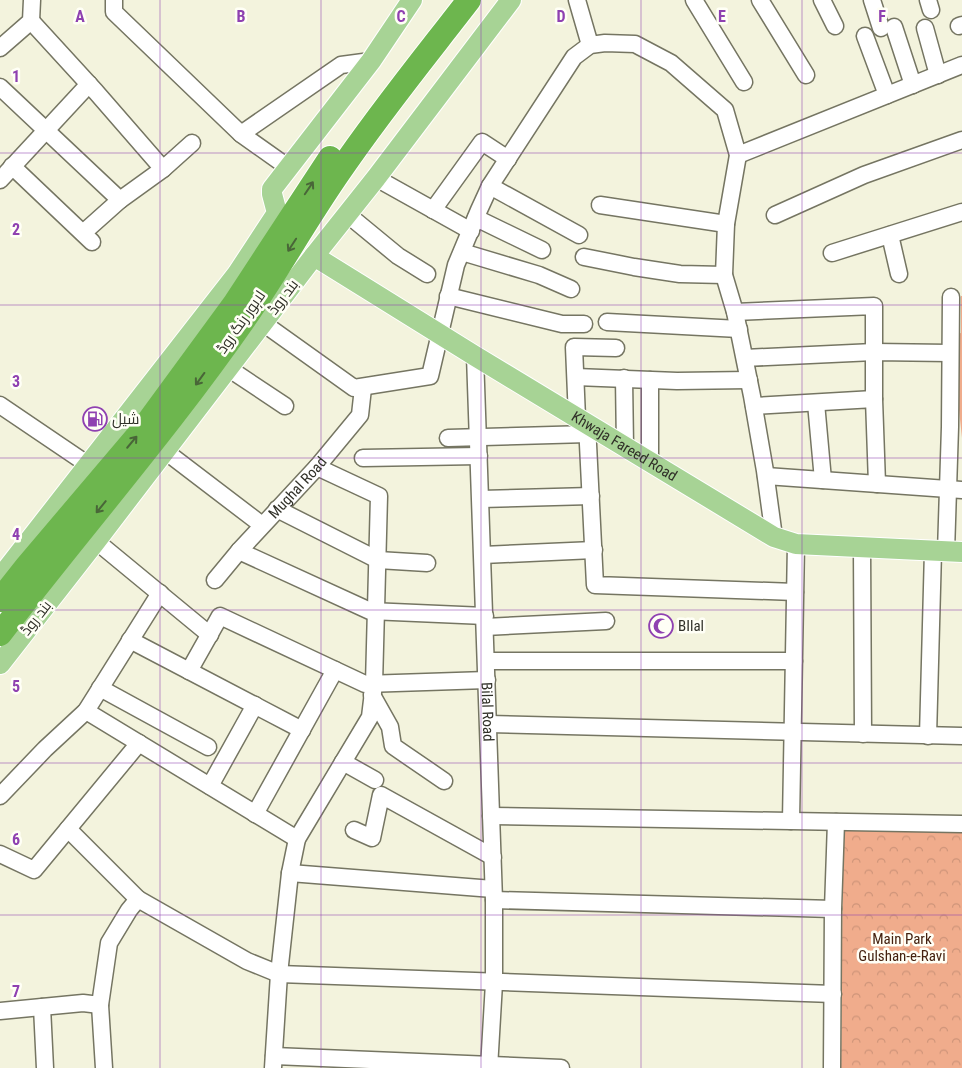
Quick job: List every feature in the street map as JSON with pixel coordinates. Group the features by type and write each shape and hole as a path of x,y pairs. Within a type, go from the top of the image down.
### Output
{"highway":[{"name":"لاہور رنگ روڈ","path":"0,600 139,434 249,312 283,229 331,156 451,0"},
{"name":"لاہور رنگ روڈ","path":"0,634 48,571 152,444 249,312 367,132 469,0"}],"main road":[{"path":"0,578 237,274 277,213 272,189 371,62 412,0"},
{"name":"بند روڈ","path":"0,664 166,451 228,368 249,312 314,256 376,178 511,0"},
{"name":"Khwaja Fareed Road","path":"314,256 584,425 625,447 774,537 796,544 947,552"}],"street":[{"path":"32,0 31,21 163,169"},
{"path":"114,0 114,12 241,134 289,168"},
{"path":"577,0 590,45"},
{"path":"694,0 744,82"},
{"path":"760,0 806,75"},
{"path":"822,0 835,26"},
{"path":"872,0 888,28 913,85"},
{"path":"0,48 31,21"},
{"path":"925,28 938,75"},
{"path":"865,36 887,95"},
{"path":"249,312 354,388 430,376 456,265 490,186 574,57 590,45 605,43 636,44 671,63 725,110 738,155 726,224 724,275 735,312 745,358 766,476 774,537"},
{"path":"241,134 341,65 371,62"},
{"path":"738,155 962,65"},
{"path":"0,180 89,84"},
{"path":"0,87 120,200"},
{"path":"775,215 864,175 962,140"},
{"path":"433,210 482,142 508,159"},
{"path":"12,166 88,238 120,200 163,169 192,143"},
{"path":"376,178 433,210 542,250"},
{"path":"490,186 578,234"},
{"path":"600,205 726,224"},
{"path":"832,253 962,212"},
{"path":"347,214 398,256 427,274"},
{"path":"890,235 899,274"},
{"path":"462,252 539,275 571,289"},
{"path":"584,257 680,274 724,275"},
{"path":"448,296 562,324 584,324"},
{"path":"928,736 955,490 956,444 950,353 951,298"},
{"path":"735,312 874,306 874,399 877,484"},
{"path":"607,322 739,329"},
{"path":"616,348 574,347 591,496 595,585 795,592"},
{"path":"745,358 874,352 950,353"},
{"name":"Bilal Road","path":"476,356 494,895 494,983 490,1067"},
{"path":"228,368 285,406"},
{"path":"576,377 677,381 749,380"},
{"path":"624,378 625,447"},
{"path":"650,380 650,462"},
{"name":"Mughal Road","path":"215,580 238,551 317,467 360,415 362,388"},
{"path":"754,406 874,399"},
{"path":"816,403 823,480"},
{"path":"0,405 87,464"},
{"path":"448,438 478,437 584,425"},
{"path":"166,451 262,525"},
{"path":"363,458 479,456"},
{"path":"317,467 379,496 377,611 373,689 370,718 297,839 290,873 279,974 274,1062 561,1068"},
{"path":"766,476 955,490"},
{"path":"481,499 591,496"},
{"path":"277,509 378,560 427,563"},
{"path":"96,541 210,635"},
{"path":"791,821 796,544"},
{"path":"862,548 863,734"},
{"path":"483,555 594,550"},
{"path":"238,551 370,611 485,621 606,621"},
{"path":"0,796 44,749 86,711 160,593"},
{"path":"189,671 220,616 373,689 390,727 393,746 444,781"},
{"path":"130,640 302,730"},
{"path":"487,661 794,661"},
{"path":"255,814 336,670"},
{"path":"373,689 487,680"},
{"path":"100,688 208,747"},
{"path":"210,786 254,705"},
{"path":"86,711 297,839"},
{"path":"489,724 962,736"},
{"path":"0,854 34,870 139,743"},
{"path":"343,762 375,780"},
{"path":"354,830 372,838 381,795 492,857"},
{"path":"491,816 962,824"},
{"path":"832,1068 833,909 836,822"},
{"path":"68,829 138,899 247,961 279,974 833,994"},
{"path":"290,873 494,895 833,909"},
{"path":"104,1068 100,1005 109,943 138,899"},
{"path":"0,1012 83,1003 100,1005"},
{"path":"42,1007 45,1068"}],"green space":[{"path":"961,296 962,438 951,335 961,333"},
{"name":"Main Park Gulshan-e-Ravi","path":"843,827 962,828 962,1068 841,1068"}],"place":[{"name":"شیل","path":"95,419"},
{"name":"BIlal","path":"661,626"}]}
